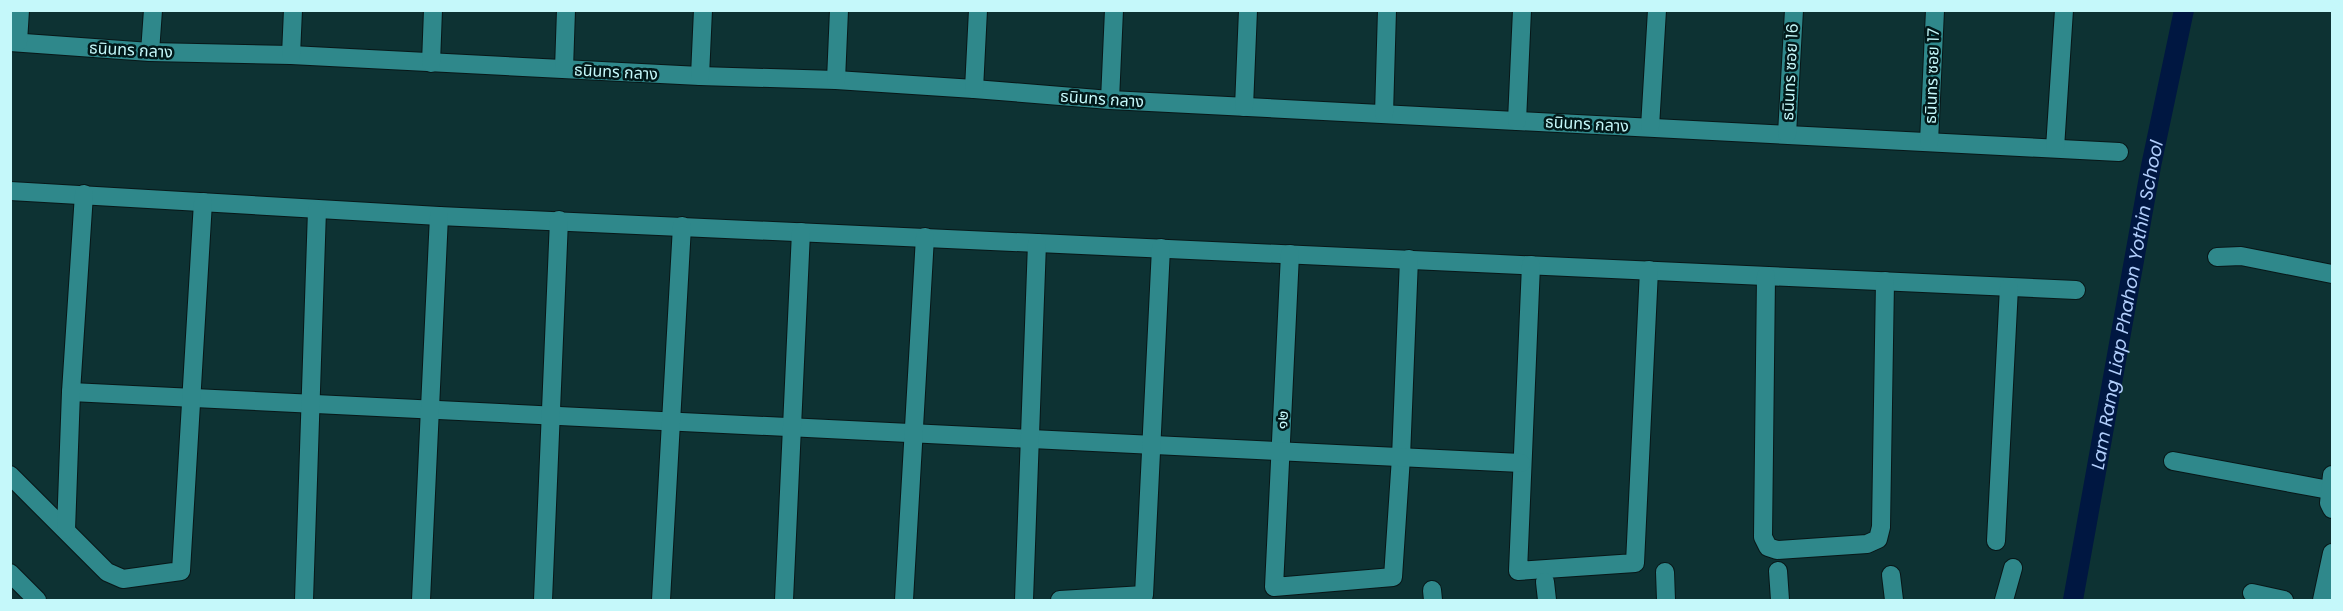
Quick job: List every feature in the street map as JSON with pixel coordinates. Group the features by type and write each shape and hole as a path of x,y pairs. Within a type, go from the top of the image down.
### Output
{"street":[{"path":"14,42 20,10"},
{"path":"150,52 153,10"},
{"path":"291,55 293,10"},
{"path":"431,63 433,10"},
{"path":"564,69 566,10"},
{"path":"700,76 703,10"},
{"path":"836,80 839,10"},
{"path":"974,89 978,10"},
{"path":"1110,100 1114,10"},
{"path":"1244,107 1248,10"},
{"path":"1384,114 1387,10"},
{"path":"1516,121 1522,10"},
{"path":"1650,128 1657,10"},
{"name":"ธนินทร ซอย 16","path":"1787,134 1794,10"},
{"name":"ธนินทร ซอย 17","path":"1929,142 1935,10"},
{"path":"2055,148 2064,10"},
{"name":"ธนินทร กลาง","path":"14,42 150,52 291,55 700,76 836,80 1110,100 2119,152"},
{"path":"10,191 439,216 2076,290"},
{"path":"66,530 71,392 84,194"},
{"path":"10,475 107,572 123,579 180,571 183,564 190,398 203,202"},
{"path":"304,600 317,210"},
{"path":"421,600 432,410 439,216"},
{"path":"543,600 559,220"},
{"path":"661,600 682,226"},
{"path":"783,600 801,232"},
{"path":"904,600 925,237"},
{"path":"1024,600 1037,243"},
{"path":"1060,600 1144,595 1161,248"},
{"name":"๑๒","path":"1290,254 1274,587 1393,577 1401,457"},
{"path":"2217,257 2241,256 2332,274"},
{"path":"1401,457 1409,259"},
{"path":"1531,265 1518,571 1635,562 1649,270"},
{"path":"1766,276 1763,537 1768,547 1777,550 1867,544 1878,539 1881,515 1885,281"},
{"path":"1996,541 2009,286"},
{"path":"71,392 1521,463"},
{"path":"2173,461 2331,482 2329,503 2332,509"},
{"path":"2322,600 2332,553"},
{"path":"2004,600 2013,568"},
{"path":"1778,571 1780,600"},
{"path":"1665,572 1666,600"},
{"path":"10,573 37,600"},
{"path":"1891,574 1894,600"},
{"path":"1545,582 1547,600"},
{"path":"2252,593 2284,600"}],"waterway":[{"name":"Lam Rang Liap Phahon Yothin School","path":"2073,600 2151,166 2184,10"}]}
